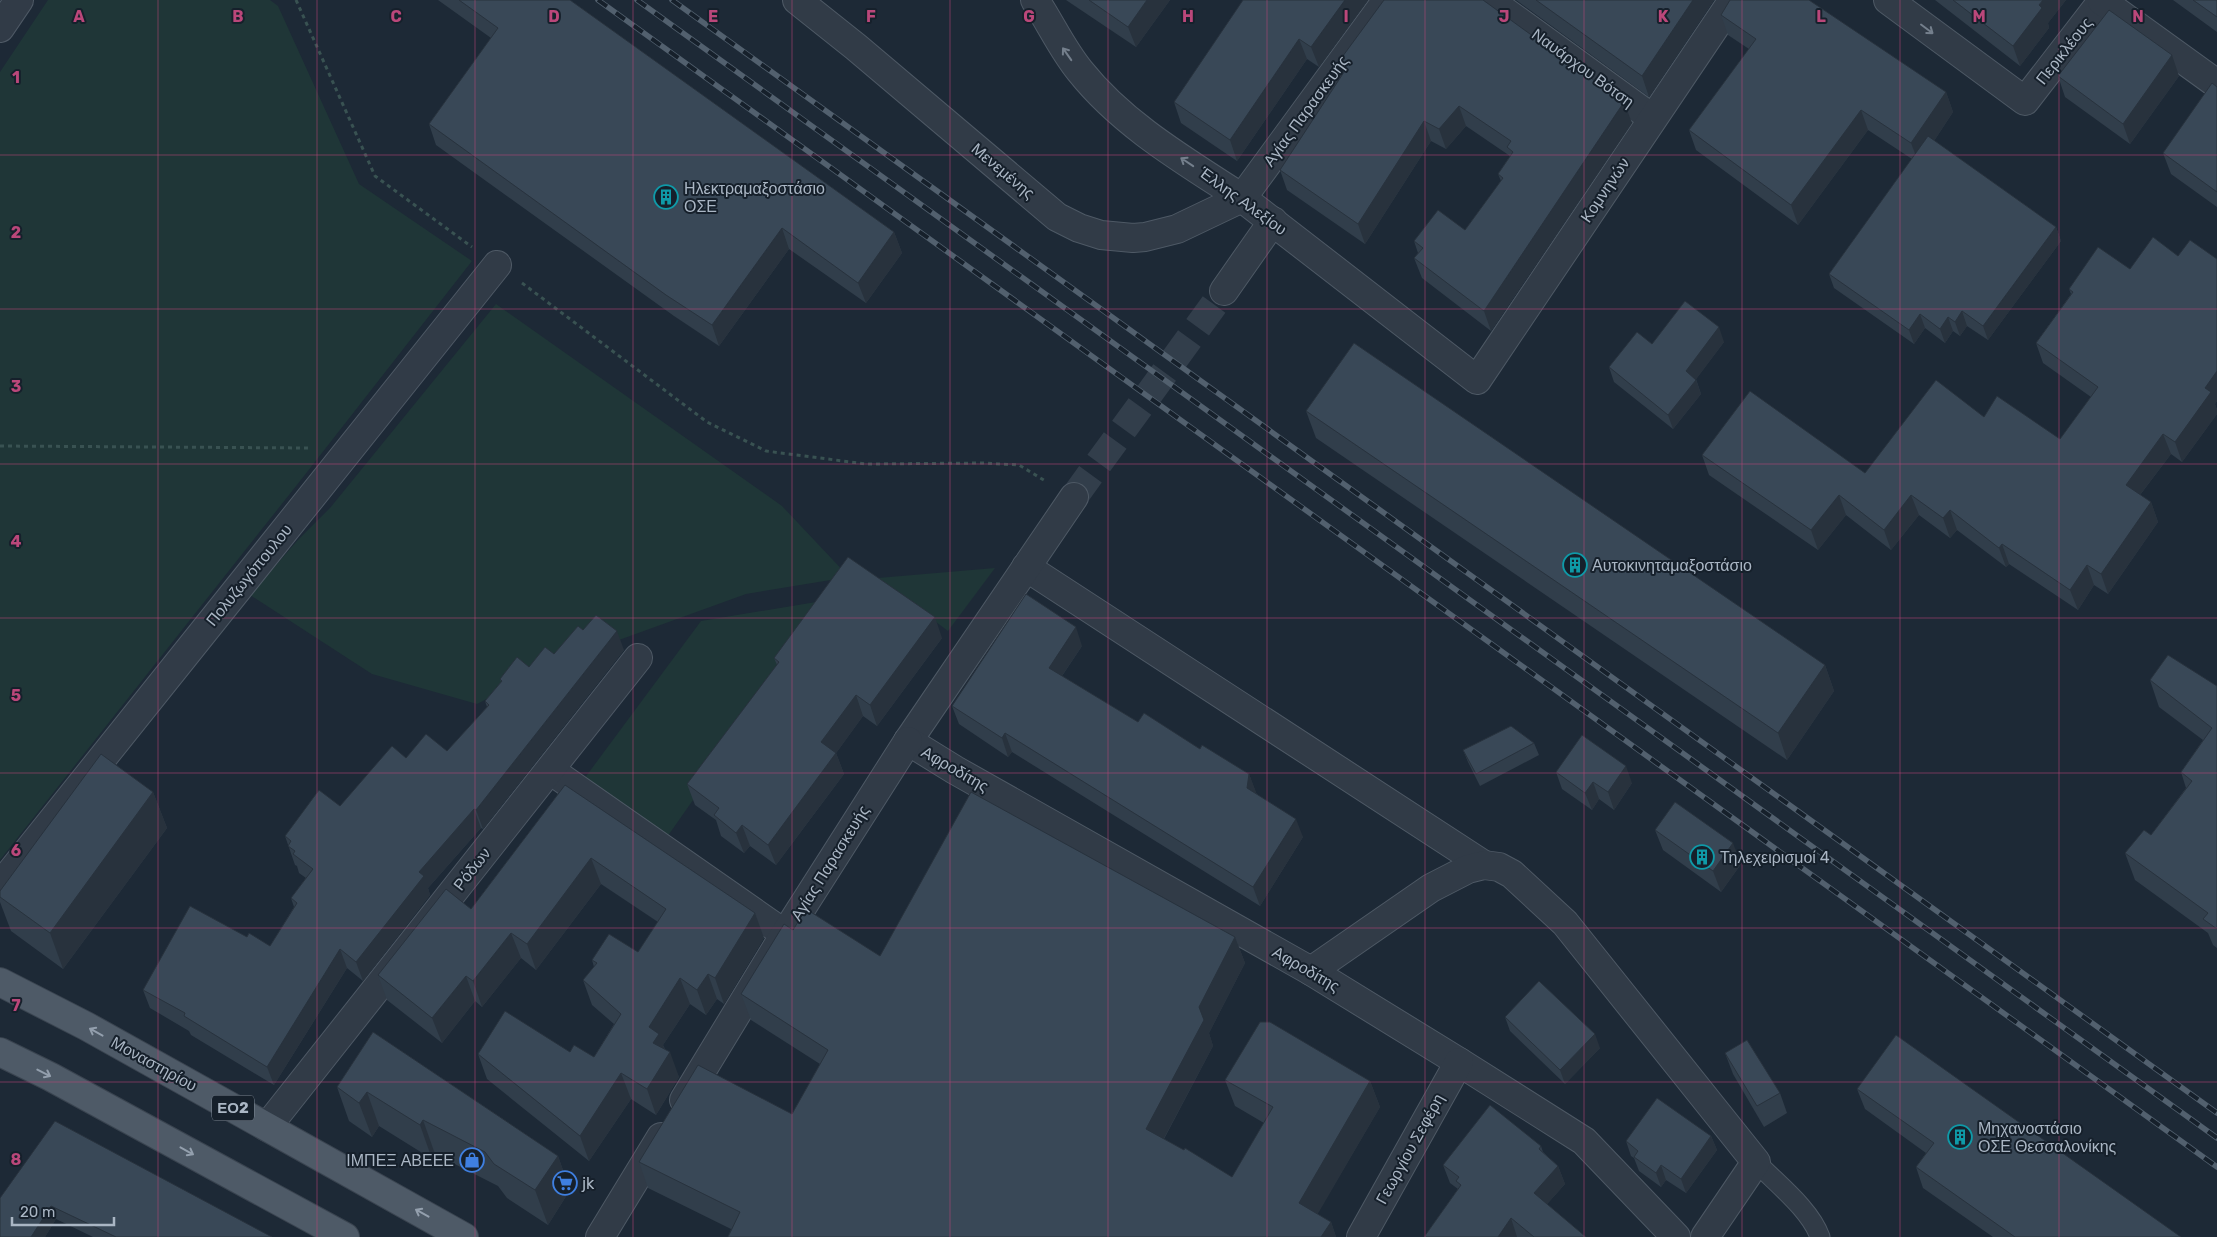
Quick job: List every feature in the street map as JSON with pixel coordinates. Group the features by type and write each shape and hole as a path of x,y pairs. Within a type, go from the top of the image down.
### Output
{"main road":[{"name":"Μοναστηρίου","path":"0,982 86,1026 464,1237"},
{"path":"0,1052 51,1077 345,1237"}],"street":[{"path":"0,28 19,0"},
{"name":"Μενεμένης","path":"796,0 856,47 1042,204 1068,223 1101,235 1133,238 1145,237 1177,229 1242,198"},
{"name":"Έλλης Αλεξίου","path":"1035,0 1067,55 1096,90 1150,136 1273,221 1477,380"},
{"name":"Αγίας Παρασκευής","path":"1242,198 1388,0"},
{"name":"Ναυάρχου Βότση","path":"1489,0 1652,118"},
{"name":"Κομνηνών","path":"1477,380 1733,0"},
{"name":"Περικλέους","path":"1888,0 2025,101 2102,0"},
{"path":"2102,0 2217,84"},
{"path":"1224,291 1273,221"},
{"name":"Πολυζωγόπουλου","path":"0,886 497,265"},
{"name":"Αγίας Παρασκευής","path":"600,1237 785,934 908,741 1074,497"},
{"path":"1026,567 1484,865"},
{"name":"Ρόδων","path":"267,1127 638,658"},
{"name":"Αφροδίτης","path":"908,741 1311,971 1460,1062 1584,1141 1676,1237"},
{"path":"550,770 785,934"},
{"path":"1311,971 1431,888 1468,869 1484,865 1498,867 1512,874 1565,923 1756,1162 1705,1237"},
{"name":"Γεωργίου Σεφέρη","path":"1361,1237 1460,1062"}],"lane":[{"path":"1756,1162 1808,1215 1816,1225 1820,1237"}],"path":[{"path":"296,0 375,176 706,422 766,450 866,464 983,463 1019,465 1074,497"},
{"path":"0,446 351,448"}],"green space":[{"path":"48,0 270,0 278,6 359,184 472,261 0,860 0,72"},
{"path":"496,304 782,506 849,577 746,594 561,661 477,704 372,674 250,595 297,541 330,508"},
{"path":"995,568 948,631 878,578"},
{"path":"834,599 665,840 581,783 701,621"}],"building":[{"name":"Ηλεκτραμαξοστάσιο ΟΣΕ","path":"459,0 570,0 894,232 858,283 782,228 712,325 666,295 429,124 498,28"},
{"path":"1089,0 1147,0 1128,27"},
{"path":"1243,0 1345,0 1311,47 1299,39 1230,140 1174,102"},
{"path":"1384,0 1483,0 1624,102 1484,311 1414,258 1423,248 1414,241 1438,210 1465,230 1503,178 1498,174 1513,152 1507,147 1511,141 1459,106 1439,129 1424,121 1358,224 1280,170 1346,69 1337,64"},
{"path":"1536,0 1693,0 1642,76"},
{"path":"1730,0 1809,0 1946,92 1911,143 1861,110 1791,205 1689,130 1756,39 1721,15"},
{"path":"1953,0 2043,0 2039,5 2042,8 2013,46"},
{"path":"2193,0 2217,0 2217,17"},
{"path":"2109,10 2172,55 2123,124 2058,76"},
{"path":"2212,83 2217,87 2217,192 2163,153"},
{"path":"1928,136 2056,227 1983,326 1962,311 1955,322 1948,317 1940,329 1920,314 1909,330 1829,274"},
{"path":"2153,237 2178,256 2190,240 2217,259 2217,371 2205,388 2211,392 2175,442 2163,434 2126,485 2151,502 2101,574 2087,565 2070,590 2002,544 1999,548 1950,510 1943,518 1911,495 1884,530 1839,495 1811,530 1702,455 1750,391 1865,473 1936,380 1984,417 1997,396 2060,439 2098,387 2036,343 2073,292 2069,289 2098,247 2130,269"},
{"path":"1685,301 1719,327 1686,371 1696,380 1668,415 1609,367 1637,332 1652,344"},
{"name":"Αυτοκινηταμαξοστάσιο","path":"1354,343 1825,665 1778,733 1306,411"},
{"path":"848,557 935,617 870,705 856,695 821,742 836,753 768,845 742,825 736,833 714,815 719,808 687,784 779,662 774,658"},
{"path":"1026,594 1076,627 1049,668 1138,722 1144,713 1200,749 1202,745 1249,774 1247,788 1296,819 1253,887 1005,733 1002,738 952,706"},
{"path":"596,615 617,631 476,810 474,809 419,872 424,876 356,962 340,949 267,1067 184,1016 185,1013 143,990 190,906 247,937 249,933 270,946 297,903 291,898 313,869 293,854 295,851 288,846 291,841 285,836 319,790 340,806 392,746 406,758 426,734 447,751 489,705 485,701 502,681 500,679 517,657 529,667 545,647 554,654 578,626 583,630"},
{"path":"2168,655 2217,686 2217,929 2203,919 2208,913 2125,853 2144,830 2151,835 2192,781 2181,772 2212,728 2150,680"},
{"path":"1511,726 1534,743 1476,774 1463,750"},
{"path":"1582,735 1626,766 1608,792 1593,782 1585,793 1556,772"},
{"path":"101,754 153,792 50,933 0,897 0,891"},
{"path":"565,785 755,913 715,978 708,974 697,990 680,978 649,1027 659,1034 653,1043 670,1052 647,1089 621,1073 580,1136 478,1054 505,1011 570,1052 574,1045 594,1057 621,1014 583,980 597,963 592,960 609,934 638,952 666,909 591,858 527,944 511,933 473,981 466,976 432,1018 378,975 446,889 471,909"},
{"path":"971,792 1235,937 1199,1007 1204,1020 1146,1129 1184,1150 1185,1148 1232,1177 1273,1107 1225,1080 1260,1022 1270,1022 1370,1081 1299,1203 1331,1222 1321,1237 728,1237 740,1212 639,1162 698,1065 792,1114 828,1050 741,994 784,924 793,930 806,909 880,956"},
{"path":"1675,802 1733,843 1713,871 1655,830"},
{"path":"1539,981 1595,1034 1560,1070 1505,1017"},
{"path":"373,1032 558,1156 535,1190 494,1164 485,1152 423,1120 420,1125 367,1092 359,1103 337,1087"},
{"name":"Μηχανοστάσιο ΟΣΕ Θεσσαλονίκης","path":"1896,1035 2181,1237 2015,1237 1916,1167 1934,1143 1857,1089"},
{"path":"1747,1040 1780,1093 1757,1106 1725,1053"},
{"path":"1657,1098 1711,1136 1681,1179 1661,1165 1656,1173 1634,1157 1638,1151 1626,1141"},
{"path":"1490,1105 1541,1146 1539,1149 1558,1166 1534,1193 1586,1237 1534,1237 1511,1218 1498,1237 1424,1237 1461,1185 1456,1181 1459,1177 1443,1165"},
{"path":"55,1121 272,1237 116,1237 51,1206 31,1237 0,1237 0,1198"}],"tunnel":[{"path":"1074,497 1224,291"}],"railway":[{"path":"598,0 2217,1167"},
{"path":"637,0 2217,1138"},
{"path":"672,0 2217,1113"}],"place":[{"name":"Ηλεκτραμαξοστάσιο ΟΣΕ","path":"666,197"},
{"name":"Αυτοκινηταμαξοστάσιο","path":"1575,565"},
{"name":"Τηλεχειρισμοί 4","path":"1702,857"},
{"name":"Μηχανοστάσιο ΟΣΕ Θεσσαλονίκης","path":"1960,1137"},
{"name":"ΙΜΠΕΞ ΑΒΕΕΕ","path":"472,1160"},
{"name":"jk","path":"565,1183"}]}
